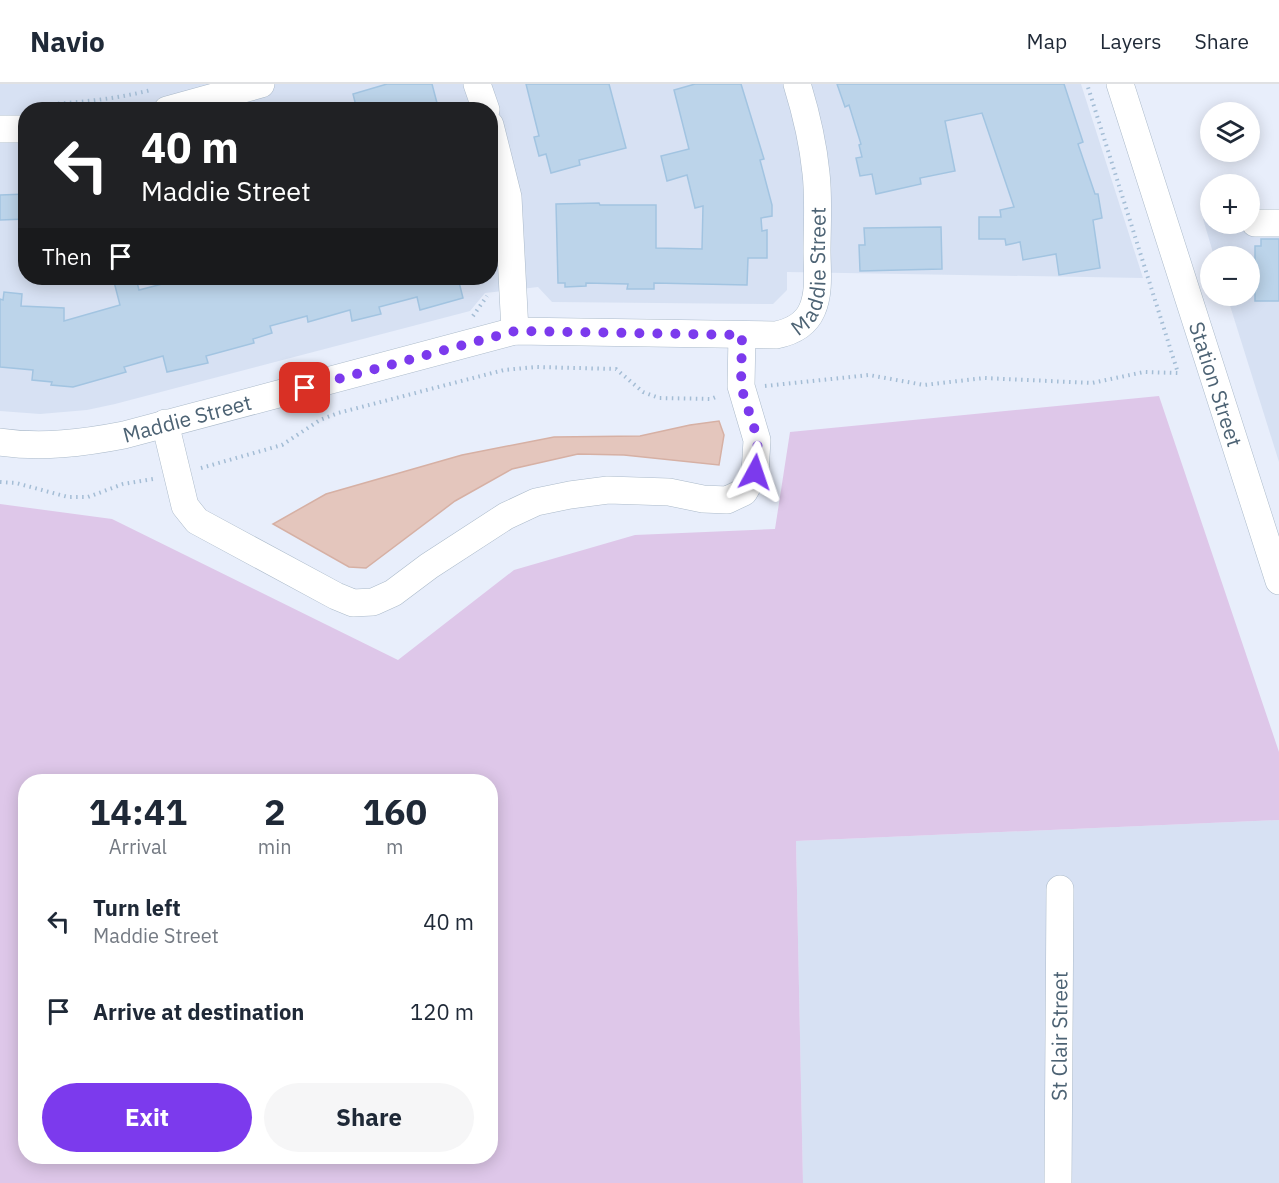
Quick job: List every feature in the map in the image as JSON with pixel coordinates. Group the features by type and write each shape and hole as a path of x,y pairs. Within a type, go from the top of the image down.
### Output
{"street":[{"path":"159,100 261,84"},
{"path":"477,84 483,102"},
{"name":"Maddie Street","path":"0,442 22,445 66,444 106,438 515,331 742,335 776,335 792,332 812,312 816,296 817,175 808,123 797,84"},
{"name":"Station Street","path":"1120,84 1279,581"},
{"path":"0,129 18,120"},
{"path":"498,157 508,197 515,331"},
{"path":"165,423 185,506 197,521 336,596 353,603 373,602 393,593 429,566 506,516 536,502 608,490 669,492 703,499 727,500 744,492 755,472 758,440 741,387 742,335"},
{"name":"St Clair Street","path":"1058,1183 1060,889"}],"path":[{"path":"0,482 16,483 68,498 88,497 123,484 178,474 282,445 320,420 338,412 504,370 536,367 616,369 643,392 658,398 711,399 741,387 781,386 869,375 924,385 984,378 1092,383 1144,372 1178,373 1087,84"},
{"path":"84,102 129,96 159,100"}],"shaded area":[{"path":"0,84 1081,84 1143,278 787,272 787,290 773,304 552,302 538,287 485,293 470,311 115,404 87,410 40,414 0,411"},
{"path":"1279,218 1279,462 1230,306 1260,306 1260,246 1211,246 1207,234 1260,234 1260,222"},
{"path":"1159,396 1279,752 1279,820 796,841 803,1183 0,1183 0,504 112,519 398,660 514,570 635,535 775,529 790,432"},
{"path":"719,421 724,435 719,465 624,455 578,454 512,469 455,501 366,568 349,567 273,524 326,494 462,455 554,437 640,436"},
{"path":"1279,820 1279,1183 803,1183 796,841"}],"building":[{"path":"387,84 432,84 437,102 355,102 353,94"},
{"path":"526,84 609,84 626,148 579,160 580,165 551,173 546,154 539,156 534,137 539,136"},
{"path":"695,84 741,84 764,159 760,160 772,205 772,216 761,218 762,231 767,230 767,258 748,258 747,285 654,283 654,289 627,289 628,284 586,283 586,286 565,287 565,283 558,283 556,204 656,205 656,248 702,249 703,206 695,208 687,175 667,181 661,156 689,149 674,90"},
{"path":"837,84 1064,84 1083,142 1078,144 1095,194 1098,194 1102,218 1093,220 1100,268 1059,275 1056,254 1023,260 1020,242 1006,245 1005,239 979,239 979,217 1001,217 1000,210 1014,207 982,113 945,121 955,171 920,178 921,184 876,194 872,174 860,176 856,158 862,157 859,145 861,144 849,105 845,107"},
{"path":"18,194 18,219 0,220 0,195"},
{"path":"941,227 942,269 860,271 859,245 865,245 864,228"},
{"path":"1261,239 1279,239 1279,301 1260,301"},
{"path":"115,285 138,285 139,290 158,285 460,285 463,298 420,310 417,297 379,307 381,314 352,321 350,310 308,322 307,316 270,326 272,333 253,339 254,343 206,356 208,363 167,372 163,356 124,367 126,372 73,387 32,380 33,370 0,367 0,299 3,300 4,292 22,294 21,306 64,308 64,321 120,305"}],"route":[{"path":"305,388 515,331 742,335 741,387 758,440 755,472"}]}
